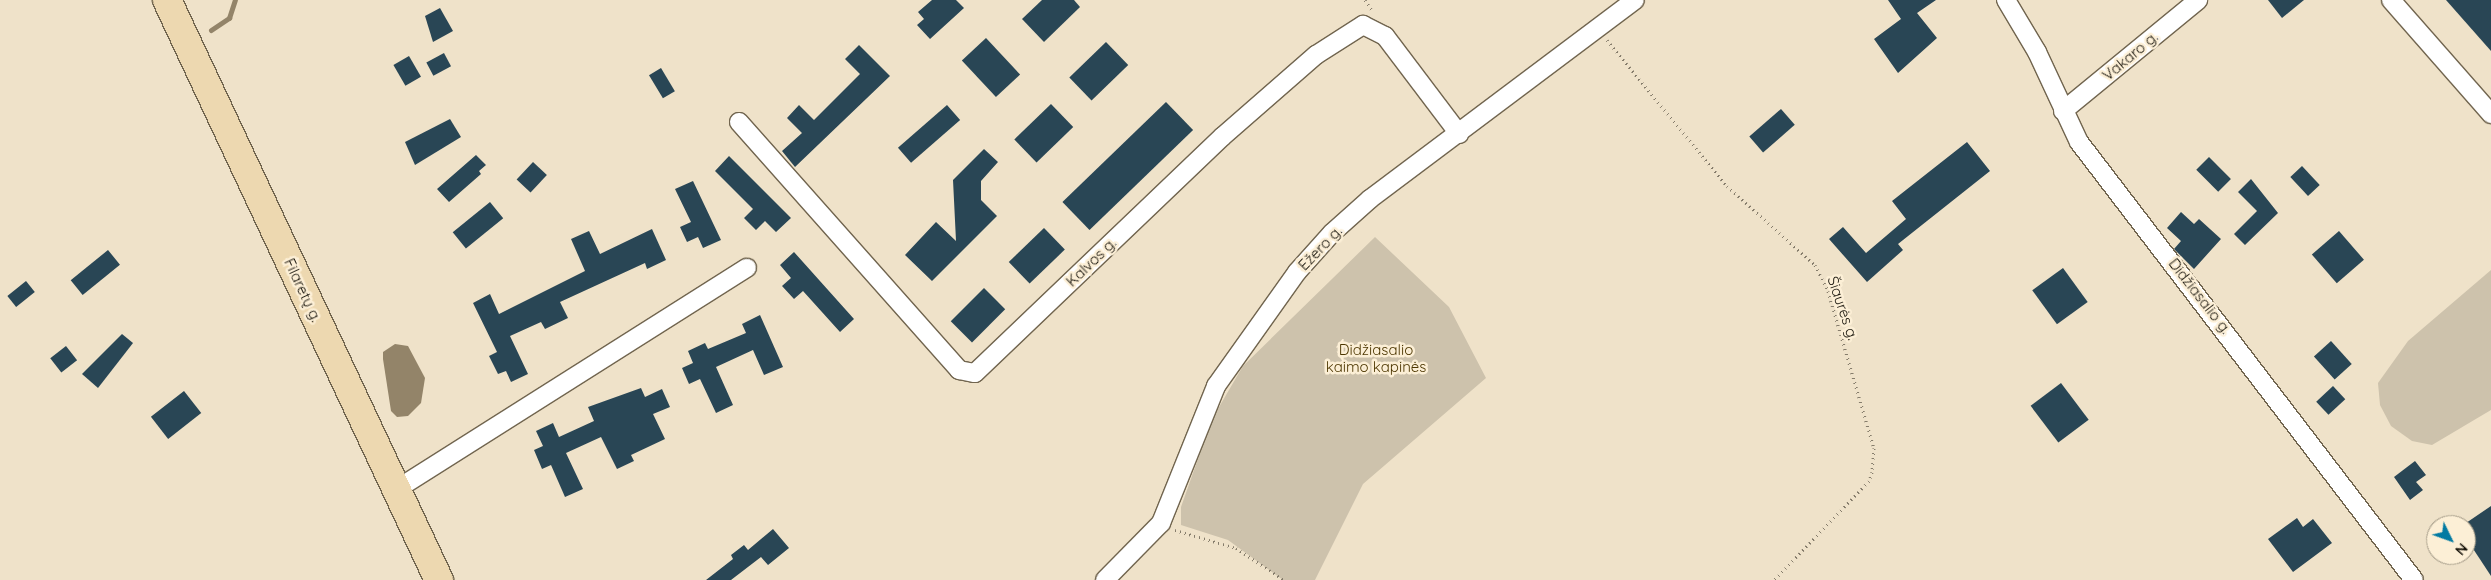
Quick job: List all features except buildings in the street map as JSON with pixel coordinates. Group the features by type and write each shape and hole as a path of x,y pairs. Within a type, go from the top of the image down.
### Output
{"main road":[{"name":"Filaretų g.","path":"166,0 439,580"}],"street":[{"name":"Ežero g.","path":"1105,580 1161,523 1216,386 1297,272 1370,199 1635,0"},
{"name":"Didžiasalio g.","path":"2006,0 2037,52 2063,112 2079,142 2203,298 2414,580"},
{"name":"Vakaro g.","path":"2063,112 2198,0"},
{"path":"2391,0 2491,114"},
{"name":"Kalvos g.","path":"739,122 959,370 975,373 1222,137 1316,55 1363,25 1385,36 1459,134"},
{"path":"396,490 747,268"}],"path":[{"name":"Šiaurės g.","path":"1597,28 1727,186 1815,265 1828,291 1874,448 1872,472 1869,481 1774,580"},
{"path":"1161,523 1236,548 1284,580"}],"green space":[{"name":"Didžiasalio kaimo kapinės","path":"1375,237 1449,307 1486,378 1363,484 1315,580 1283,580 1228,540 1181,525 1181,507 1212,419 1243,366"},
{"path":"2491,270 2491,410 2432,445 2412,441 2391,426 2380,405 2378,383 2408,341"}],"shaded area":[{"path":"395,344 408,346 425,378 421,403 408,416 397,417 391,411 383,352"}],"waterway":[{"path":"211,30 229,18 235,0"}]}
